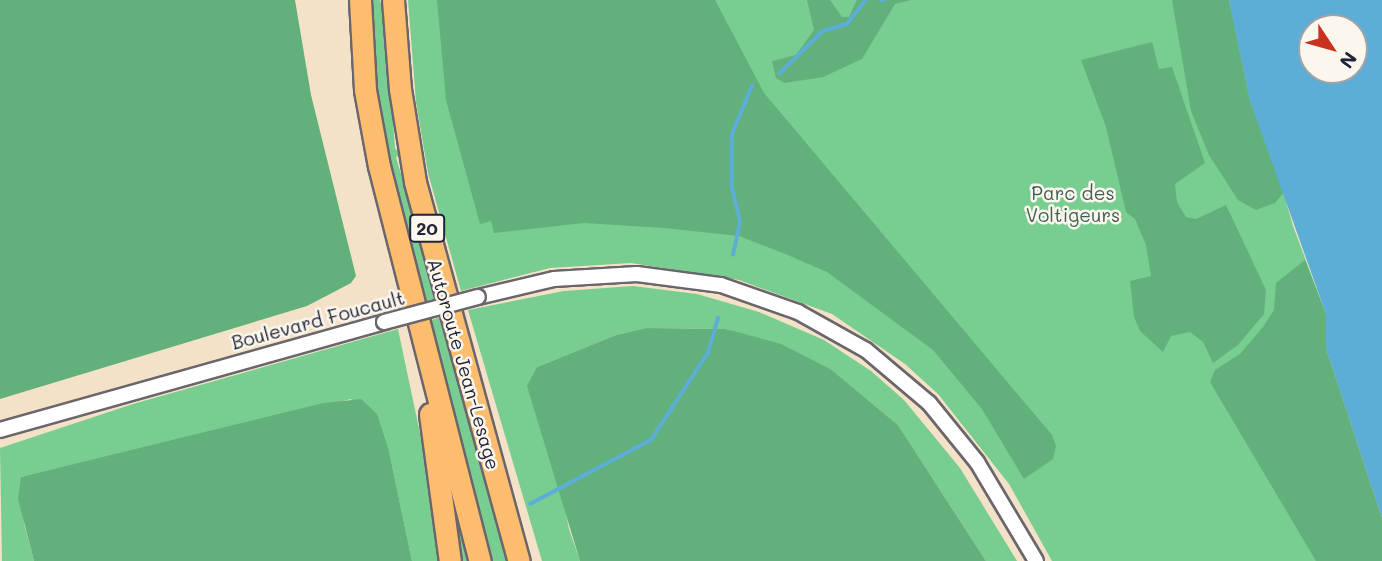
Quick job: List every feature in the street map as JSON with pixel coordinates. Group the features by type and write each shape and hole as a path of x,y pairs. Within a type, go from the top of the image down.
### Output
{"highway":[{"name":"Autoroute Jean-Lesage","path":"360,0 370,123 417,322 480,561"},
{"name":"Autoroute Jean-Lesage","path":"394,0 400,89 412,171 519,561"},
{"path":"417,322 450,561"},
{"path":"491,458 530,561"}],"street":[{"name":"Boulevard Foucault","path":"0,430 478,297 564,277 647,274 730,288 798,312 866,350 929,403 977,461 1036,561"}],"green space":[{"path":"0,0 295,0 311,95 356,276 351,283 307,306 0,399"},
{"path":"370,0 380,0 385,17 395,148 400,155 396,157 437,298 421,302 379,123"},
{"name":"Parc des Voltigeurs","path":"408,0 1229,0 1293,226 1326,314 1326,348 1382,518 1382,561 1052,561 1009,484 938,394 905,364 832,314 739,280 631,263 550,268 461,291 428,173 416,102"},
{"path":"437,0 715,0 764,93 1052,435 1056,446 1053,459 1024,479 982,409 933,350 827,272 783,253 739,236 664,228 584,223 494,233 491,221 480,224 446,100"},
{"path":"807,0 830,0 842,17 849,17 857,0 911,0 895,4 862,59 823,77 785,83 776,78 772,61 796,55 814,30"},
{"path":"1172,0 1229,0 1250,101 1285,191 1275,203 1256,210 1238,200 1209,155 1191,111"},
{"path":"1152,42 1159,69 1172,67 1205,163 1175,184 1177,202 1186,217 1196,219 1226,205 1266,290 1264,314 1238,345 1213,363 1203,342 1190,332 1171,336 1163,352 1140,331 1134,317 1130,281 1151,276 1146,245 1135,219 1126,212 1106,127 1081,60"},
{"path":"1305,260 1326,314 1326,348 1382,518 1382,561 1316,561 1210,382 1215,370 1240,354 1263,327 1274,310 1276,283"},
{"path":"633,286 697,294 759,312 824,340 871,371 904,400 960,468 1017,561 986,561 898,425 832,370 727,329 648,328 616,335 537,367 569,529 580,561 542,561 468,310 564,291"},
{"path":"442,317 507,561 490,561 426,321"},
{"path":"647,328 726,329 781,344 832,370 898,425 986,561 580,561 527,386 537,367 616,335"},
{"path":"398,329 429,476 441,561 412,561 389,451 351,399 21,477 24,524 34,561 2,561 0,448 133,404"},
{"path":"361,399 377,414 389,451 412,561 34,561 18,499 21,477 324,403"},
{"path":"452,523 459,524 468,561 455,561"}],"water":[{"path":"1229,0 1382,0 1382,518 1326,348 1326,314 1250,101"}],"waterway":[{"path":"779,74 823,31 847,24 866,0"},
{"path":"733,255 740,222 732,188 732,134 752,86"},
{"path":"530,504 651,440 708,353 718,318"}]}
